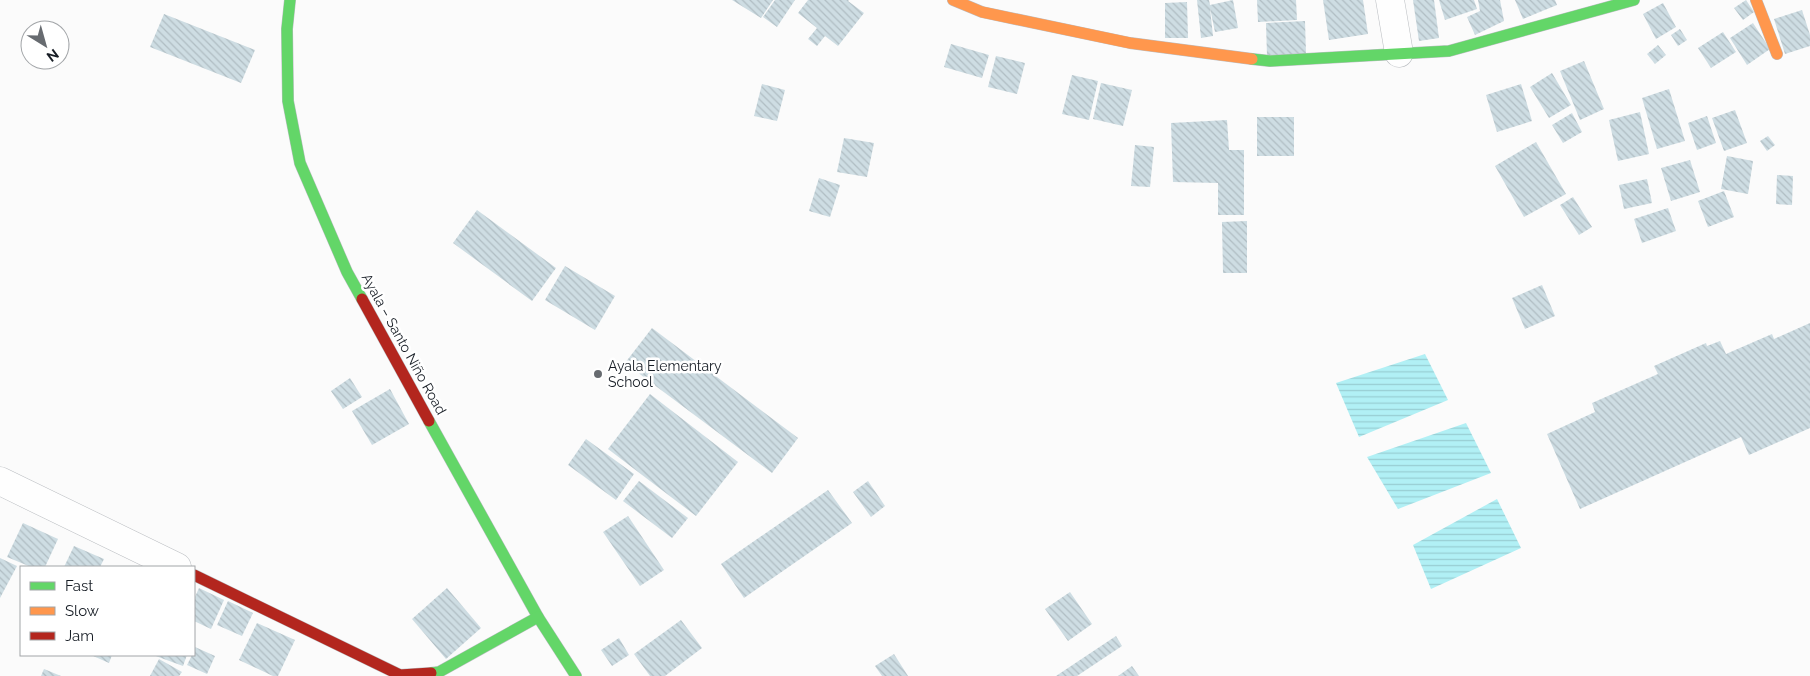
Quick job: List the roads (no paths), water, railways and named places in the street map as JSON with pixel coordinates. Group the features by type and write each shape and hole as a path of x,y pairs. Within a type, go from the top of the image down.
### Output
{"street":[{"name":"Ayala – Santo Niño Road","path":"290,0 286,29 288,102 300,163 348,272 538,618 576,676"},
{"path":"953,0 982,12 1130,43 1270,61 1449,51 1634,0"},
{"path":"1390,0 1399,53"},
{"path":"1756,0 1777,54"},
{"path":"0,481 175,566"},
{"path":"195,575 400,675 439,672 538,618"}],"water":[{"path":"1425,354 1448,400 1359,437 1336,383"},
{"path":"1466,423 1491,473 1398,509 1367,457"},
{"path":"1497,499 1521,548 1431,589 1413,545"}],"place":[{"name":"Ayala Elementary School","path":"598,374"}]}
